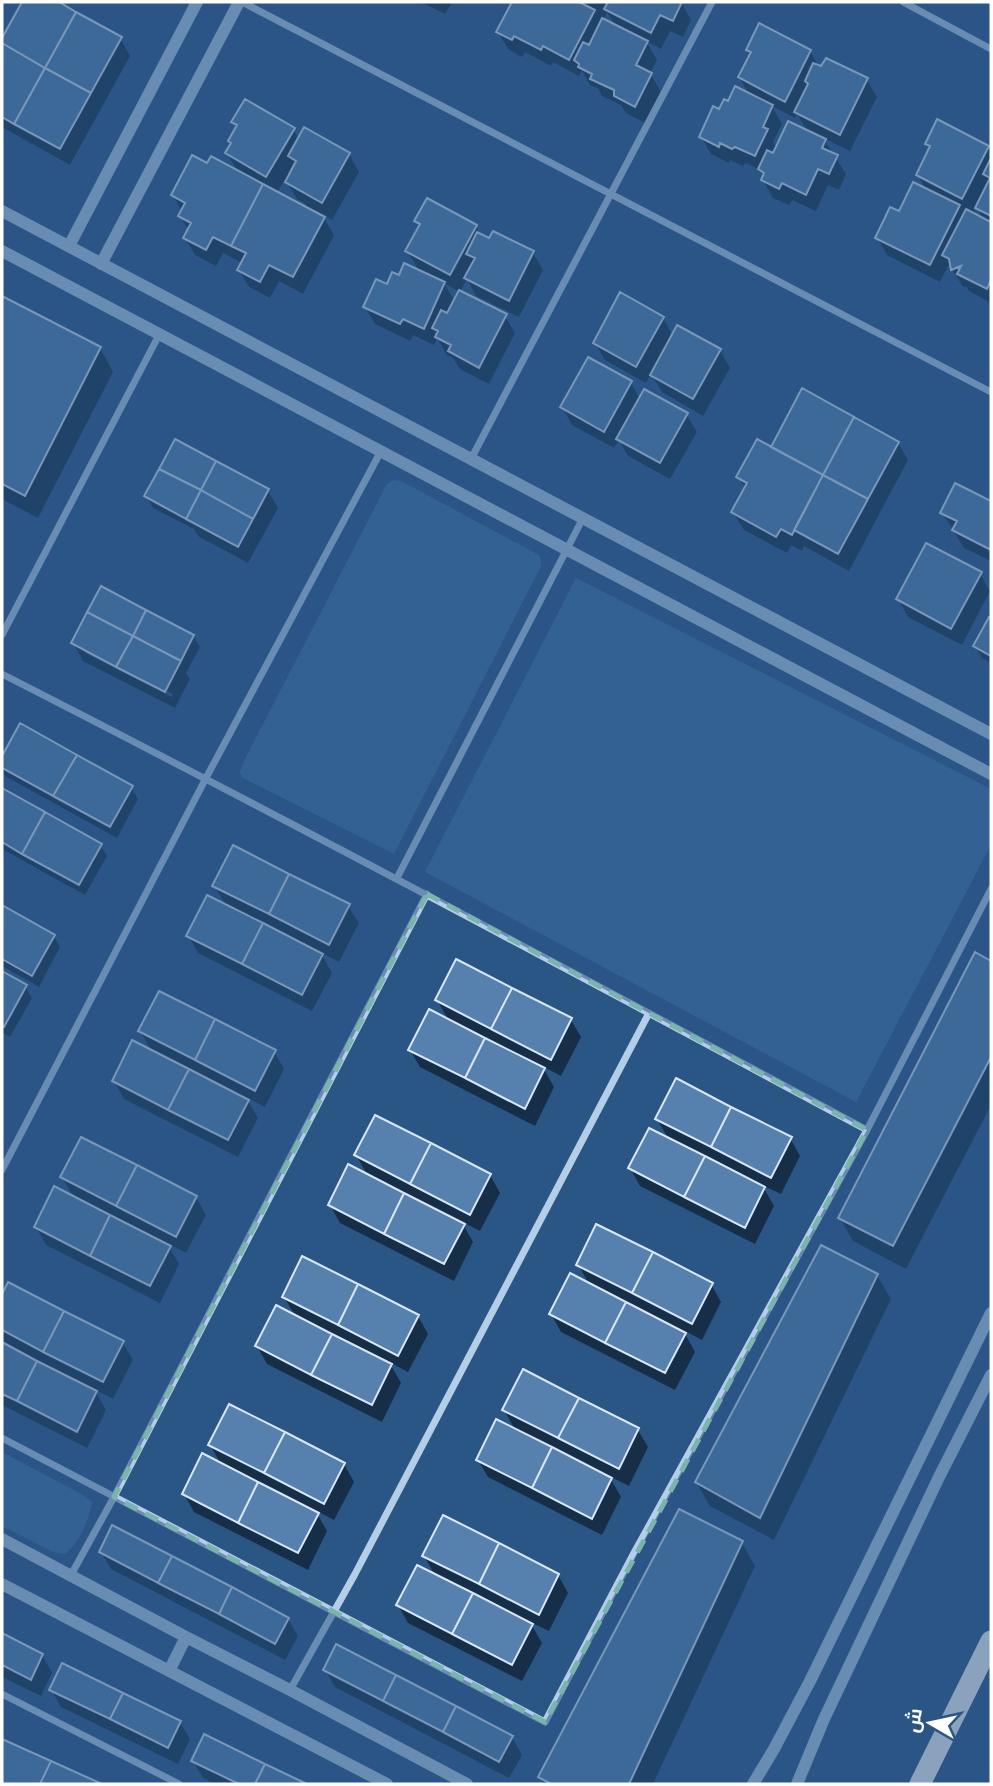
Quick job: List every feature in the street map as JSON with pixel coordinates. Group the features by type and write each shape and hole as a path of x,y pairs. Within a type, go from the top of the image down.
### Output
{"highway":[{"path":"920,1784 991,1641"}],"street":[{"path":"69,246 197,2"},
{"path":"101,264 241,2 991,392"},
{"path":"471,459 712,2"},
{"path":"903,2 991,49"},
{"path":"2,211 991,734"},
{"path":"2,251 991,774"},
{"path":"2,635 159,335"},
{"path":"2,1170 381,450"},
{"path":"397,878 583,518"},
{"path":"2,674 397,878 867,1130"},
{"path":"2,1438 545,1722 634,1553 867,1130 991,889"},
{"path":"71,1575 427,894"},
{"path":"290,1690 355,1574 649,1013"},
{"path":"753,1784 810,1681 991,1313"},
{"path":"797,1784 824,1719 939,1477 991,1375"},
{"path":"2,1539 467,1784"},
{"path":"2,1584 379,1782"},
{"path":"169,1671 186,1637"},
{"path":"2,1694 179,1784"},
{"path":"154,1784 159,1774"}],"highlighted area":[{"path":"427,894 867,1130 545,1722 114,1497"}],"shaded area":[{"path":"393,480 401,481 539,555 541,561 541,566 394,854 241,777 240,772 387,484"},
{"path":"576,578 991,789 991,845 856,1102 425,872"},
{"path":"2,1452 92,1502 83,1531 65,1554 53,1552 2,1526"}],"building":[{"path":"22,2 59,2 76,12 45,68 2,43 2,38"},
{"path":"512,2 579,2 595,10 569,60 543,46 541,50 514,36 512,40 496,32"},
{"path":"608,2 682,2 673,21 660,15 651,33 604,9"},
{"path":"76,12 122,37 91,93 45,68"},
{"path":"602,18 648,41 636,65 652,73 635,107 614,96 614,90 590,79 592,74 578,67 579,64 574,60 583,42 589,45"},
{"path":"759,23 811,50 785,102 738,77 751,52 746,50"},
{"path":"2,43 45,68 14,124 2,117"},
{"path":"826,58 868,78 840,135 794,112 808,84 805,81 813,63 821,66"},
{"path":"45,68 91,93 60,149 14,124"},
{"path":"735,86 773,105 763,127 768,129 755,156 720,143 719,147 699,137 713,106 719,109 724,99 728,101"},
{"path":"245,99 295,128 266,177 225,153 237,125 231,122"},
{"path":"937,119 989,146 962,199 916,175 930,146 925,144"},
{"path":"788,121 826,139 822,148 838,155 829,174 818,169 806,195 782,183 779,189 761,180 764,173 758,169 767,150 773,153"},
{"path":"304,127 350,153 322,203 285,182 296,161 288,156"},
{"path":"192,155 207,163 211,156 263,184 231,246 213,237 206,250 183,238 191,223 178,216 185,203 171,195"},
{"path":"990,160 991,216 975,208 990,178 983,174"},
{"path":"913,182 960,205 930,265 875,238 890,207 899,211"},
{"path":"263,184 325,217 293,277 269,265 260,282 237,270 246,253 231,246"},
{"path":"427,198 477,225 450,275 405,251 420,224 414,221"},
{"path":"966,209 991,222 991,280 987,289 957,274 961,266 951,270 949,259 942,255"},
{"path":"493,231 534,251 509,301 464,278 475,258 466,254 477,232 489,238"},
{"path":"404,263 445,282 424,329 403,319 400,324 363,307 376,279 387,284 392,272 399,275"},
{"path":"459,290 507,314 479,368 448,351 451,345 435,337 438,331 432,328 441,310 447,313"},
{"path":"620,292 664,317 636,367 593,343"},
{"path":"2,296 101,347 25,496 2,484"},
{"path":"677,325 721,349 693,399 650,375"},
{"path":"588,357 632,381 604,432 560,407"},
{"path":"802,388 854,417 823,475 771,447"},
{"path":"644,389 688,413 660,463 616,439"},
{"path":"854,417 899,442 868,499 823,475"},
{"path":"175,439 216,461 201,490 159,469"},
{"path":"757,439 823,475 792,535 781,529 776,537 731,512 747,483 736,477"},
{"path":"216,461 269,489 253,519 201,490"},
{"path":"159,469 201,490 186,519 144,496"},
{"path":"823,475 868,499 838,554 794,530"},
{"path":"955,483 991,501 991,550 952,530 957,521 940,513"},
{"path":"201,490 253,519 238,547 186,519"},
{"path":"926,543 982,572 951,629 896,599"},
{"path":"101,586 146,610 133,636 87,612"},
{"path":"146,610 194,635 181,661 133,636"},
{"path":"87,612 133,636 116,667 71,643"},
{"path":"989,617 991,618 991,656 973,646"},
{"path":"133,636 181,661 165,692 116,667"},
{"path":"20,723 77,755 53,796 2,768 2,756"},
{"path":"77,755 133,786 110,827 53,796"},
{"path":"2,788 45,812 22,854 2,842"},
{"path":"45,812 102,844 79,885 22,854"},
{"path":"233,845 289,874 269,914 212,886"},
{"path":"289,874 350,904 329,945 269,914"},
{"path":"207,895 263,923 242,964 186,936"},
{"path":"2,905 55,935 32,976 2,959"},
{"path":"263,923 323,954 302,995 242,964"},
{"path":"975,952 991,961 991,1057 893,1246 838,1218"},
{"path":"456,959 512,988 491,1029 435,1000"},
{"path":"2,971 27,985 4,1027 2,1026"},
{"path":"512,988 572,1018 551,1060 491,1029"},
{"path":"159,991 215,1019 195,1060 138,1031"},
{"path":"429,1009 485,1038 465,1078 408,1050"},
{"path":"215,1019 276,1050 255,1091 195,1060"},
{"path":"485,1038 545,1068 525,1109 465,1078"},
{"path":"132,1040 189,1069 168,1110 112,1081"},
{"path":"189,1069 249,1100 228,1140 168,1110"},
{"path":"676,1078 731,1107 711,1147 655,1119"},
{"path":"731,1107 792,1137 771,1178 711,1147"},
{"path":"375,1115 431,1143 410,1184 354,1155"},
{"path":"649,1128 705,1156 684,1197 628,1168"},
{"path":"81,1137 137,1165 116,1206 60,1177"},
{"path":"431,1143 491,1174 470,1215 410,1184"},
{"path":"705,1156 765,1187 745,1228 684,1197"},
{"path":"348,1164 404,1193 384,1234 328,1205"},
{"path":"137,1165 197,1196 176,1237 116,1206"},
{"path":"54,1186 110,1215 90,1256 34,1227"},
{"path":"404,1193 465,1224 444,1264 384,1234"},
{"path":"110,1215 171,1246 150,1286 90,1256"},
{"path":"596,1224 653,1252 632,1293 576,1265"},
{"path":"821,1245 878,1274 760,1518 695,1482"},
{"path":"653,1252 713,1283 692,1324 632,1293"},
{"path":"302,1256 358,1284 338,1325 282,1297"},
{"path":"570,1273 626,1302 605,1343 549,1314"},
{"path":"8,1282 64,1311 43,1352 2,1330 2,1294"},
{"path":"358,1284 419,1315 398,1356 338,1325"},
{"path":"626,1302 686,1333 665,1373 605,1343"},
{"path":"276,1305 332,1334 311,1375 255,1346"},
{"path":"64,1311 124,1341 103,1382 43,1352"},
{"path":"332,1334 392,1364 372,1405 311,1375"},
{"path":"2,1342 37,1361 17,1401 2,1394"},
{"path":"37,1361 97,1391 77,1432 17,1401"},
{"path":"523,1369 579,1398 558,1438 502,1410"},
{"path":"579,1398 639,1428 619,1469 558,1438"},
{"path":"229,1404 285,1432 264,1473 208,1445"},
{"path":"496,1419 552,1447 532,1488 476,1460"},
{"path":"285,1432 345,1463 324,1504 264,1473"},
{"path":"552,1447 612,1478 592,1519 532,1488"},
{"path":"202,1453 258,1482 238,1523 182,1494"},
{"path":"258,1482 319,1513 298,1553 238,1523"},
{"path":"679,1509 743,1541 629,1784 551,1784 538,1777"},
{"path":"443,1515 499,1543 479,1584 422,1556"},
{"path":"112,1525 172,1556 158,1583 99,1552"},
{"path":"499,1543 559,1574 539,1615 479,1584"},
{"path":"172,1556 232,1587 219,1614 158,1583"},
{"path":"417,1565 473,1593 452,1634 396,1605"},
{"path":"232,1587 289,1618 275,1644 219,1614"},
{"path":"473,1593 533,1624 512,1665 452,1634"},
{"path":"2,1633 43,1654 31,1680 2,1665"},
{"path":"336,1644 396,1675 383,1701 323,1670"},
{"path":"62,1663 123,1693 110,1719 49,1690"},
{"path":"396,1675 456,1706 443,1732 383,1701"},
{"path":"123,1693 181,1721 168,1748 110,1719"},
{"path":"456,1706 513,1736 499,1762 443,1732"},
{"path":"204,1734 265,1764 255,1784 239,1784 191,1761"},
{"path":"2,1739 51,1761 40,1784 2,1784"},
{"path":"51,1761 102,1784 40,1784"},
{"path":"265,1764 307,1784 255,1784"}]}
